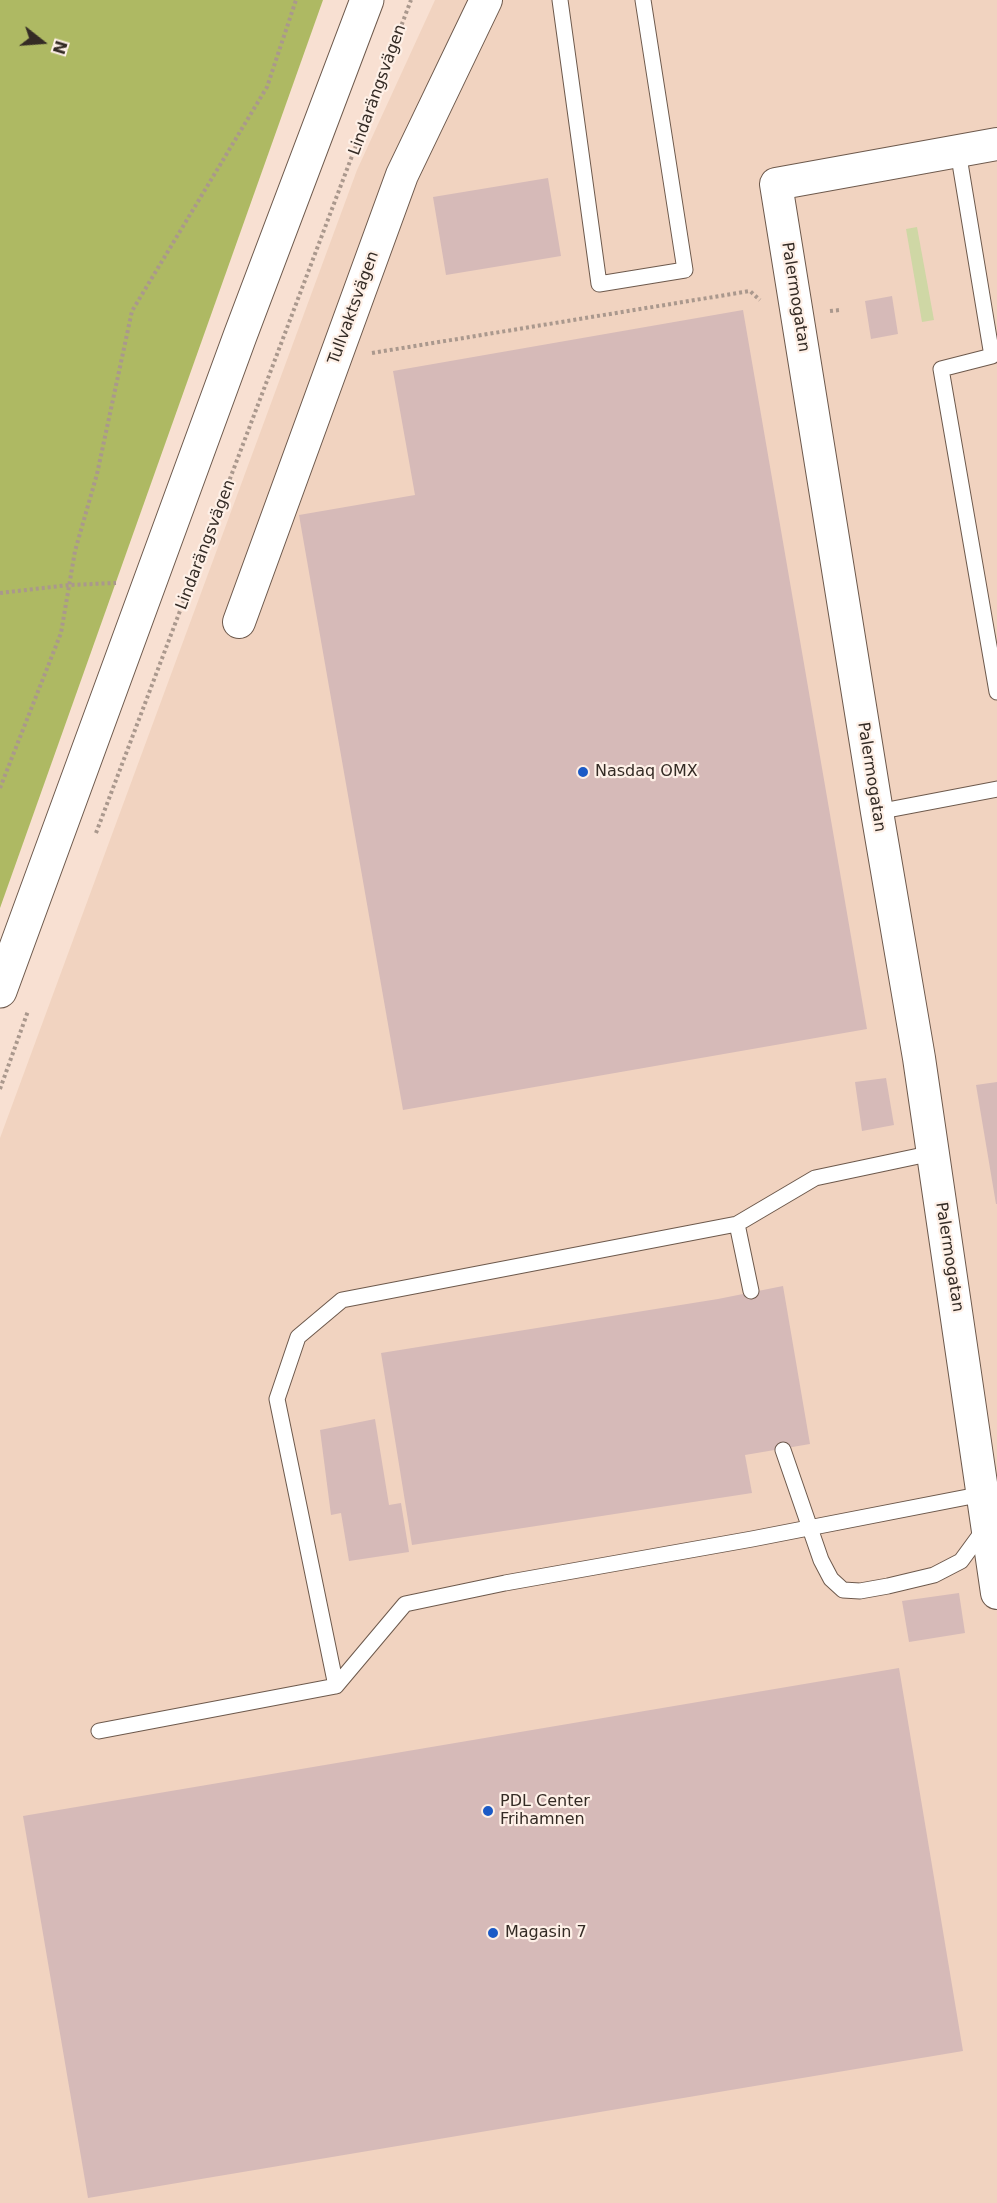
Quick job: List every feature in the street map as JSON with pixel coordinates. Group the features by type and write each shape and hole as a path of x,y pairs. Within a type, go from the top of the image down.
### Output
{"street":[{"path":"0,991 149,582 367,0"},
{"name":"Tullvaktsvägen","path":"239,622 402,175 486,0"},
{"name":"Palermogatan","path":"997,144 777,184 933,1153 997,1593"}],"lane":[{"path":"560,0 599,284 685,270 643,0"},
{"path":"958,151 992,356 941,369 997,692"},
{"path":"982,296 997,307"},
{"path":"877,812 997,789"},
{"path":"336,1686 277,1399 298,1337 342,1300 737,1224 815,1178 933,1153"},
{"path":"737,1224 751,1291"},
{"path":"99,1731 336,1686 405,1604 505,1582 811,1528 985,1505 980,1535 961,1561 934,1575 888,1586 843,1590 831,1579 821,1560 811,1528 783,1450"}],"path":[{"path":"0,788 61,633 75,551 97,474 132,311 267,87 296,0"},
{"name":"Lindarängsvägen","path":"93,841 411,0"},
{"path":"335,359 750,291 771,310 797,315 840,310"},
{"path":"0,593 69,585 149,582"},
{"path":"0,1089 30,1007"}],"shaded area":[{"path":"435,0 997,0 997,2203 0,2203 0,1138 357,170"}],"green space":[{"path":"0,0 323,0 0,908"},
{"path":"917,227 934,320 922,322 906,229"}],"building":[{"path":"548,178 561,256 446,275 433,197"},
{"path":"892,296 898,334 871,339 865,301"},
{"name":"Nasdaq OMX","path":"743,310 867,1029 403,1110 299,515 415,495 393,371"},
{"path":"886,1078 894,1125 862,1131 855,1082"},
{"path":"997,1082 997,1204 996,1204 976,1085"},
{"path":"783,1286 810,1444 745,1455 752,1493 412,1545 381,1353 718,1299"},
{"path":"375,1419 389,1505 401,1503 409,1552 349,1561 341,1513 331,1515 320,1430"},
{"path":"959,1593 965,1633 909,1642 902,1601"},
{"name":"Magasin 7","path":"899,1668 963,2051 88,2198 23,1816"}],"place":[{"name":"Nasdaq OMX","path":"583,772"},
{"name":"PDL Center Frihamnen","path":"488,1811"},
{"name":"Magasin 7","path":"493,1933"}]}
